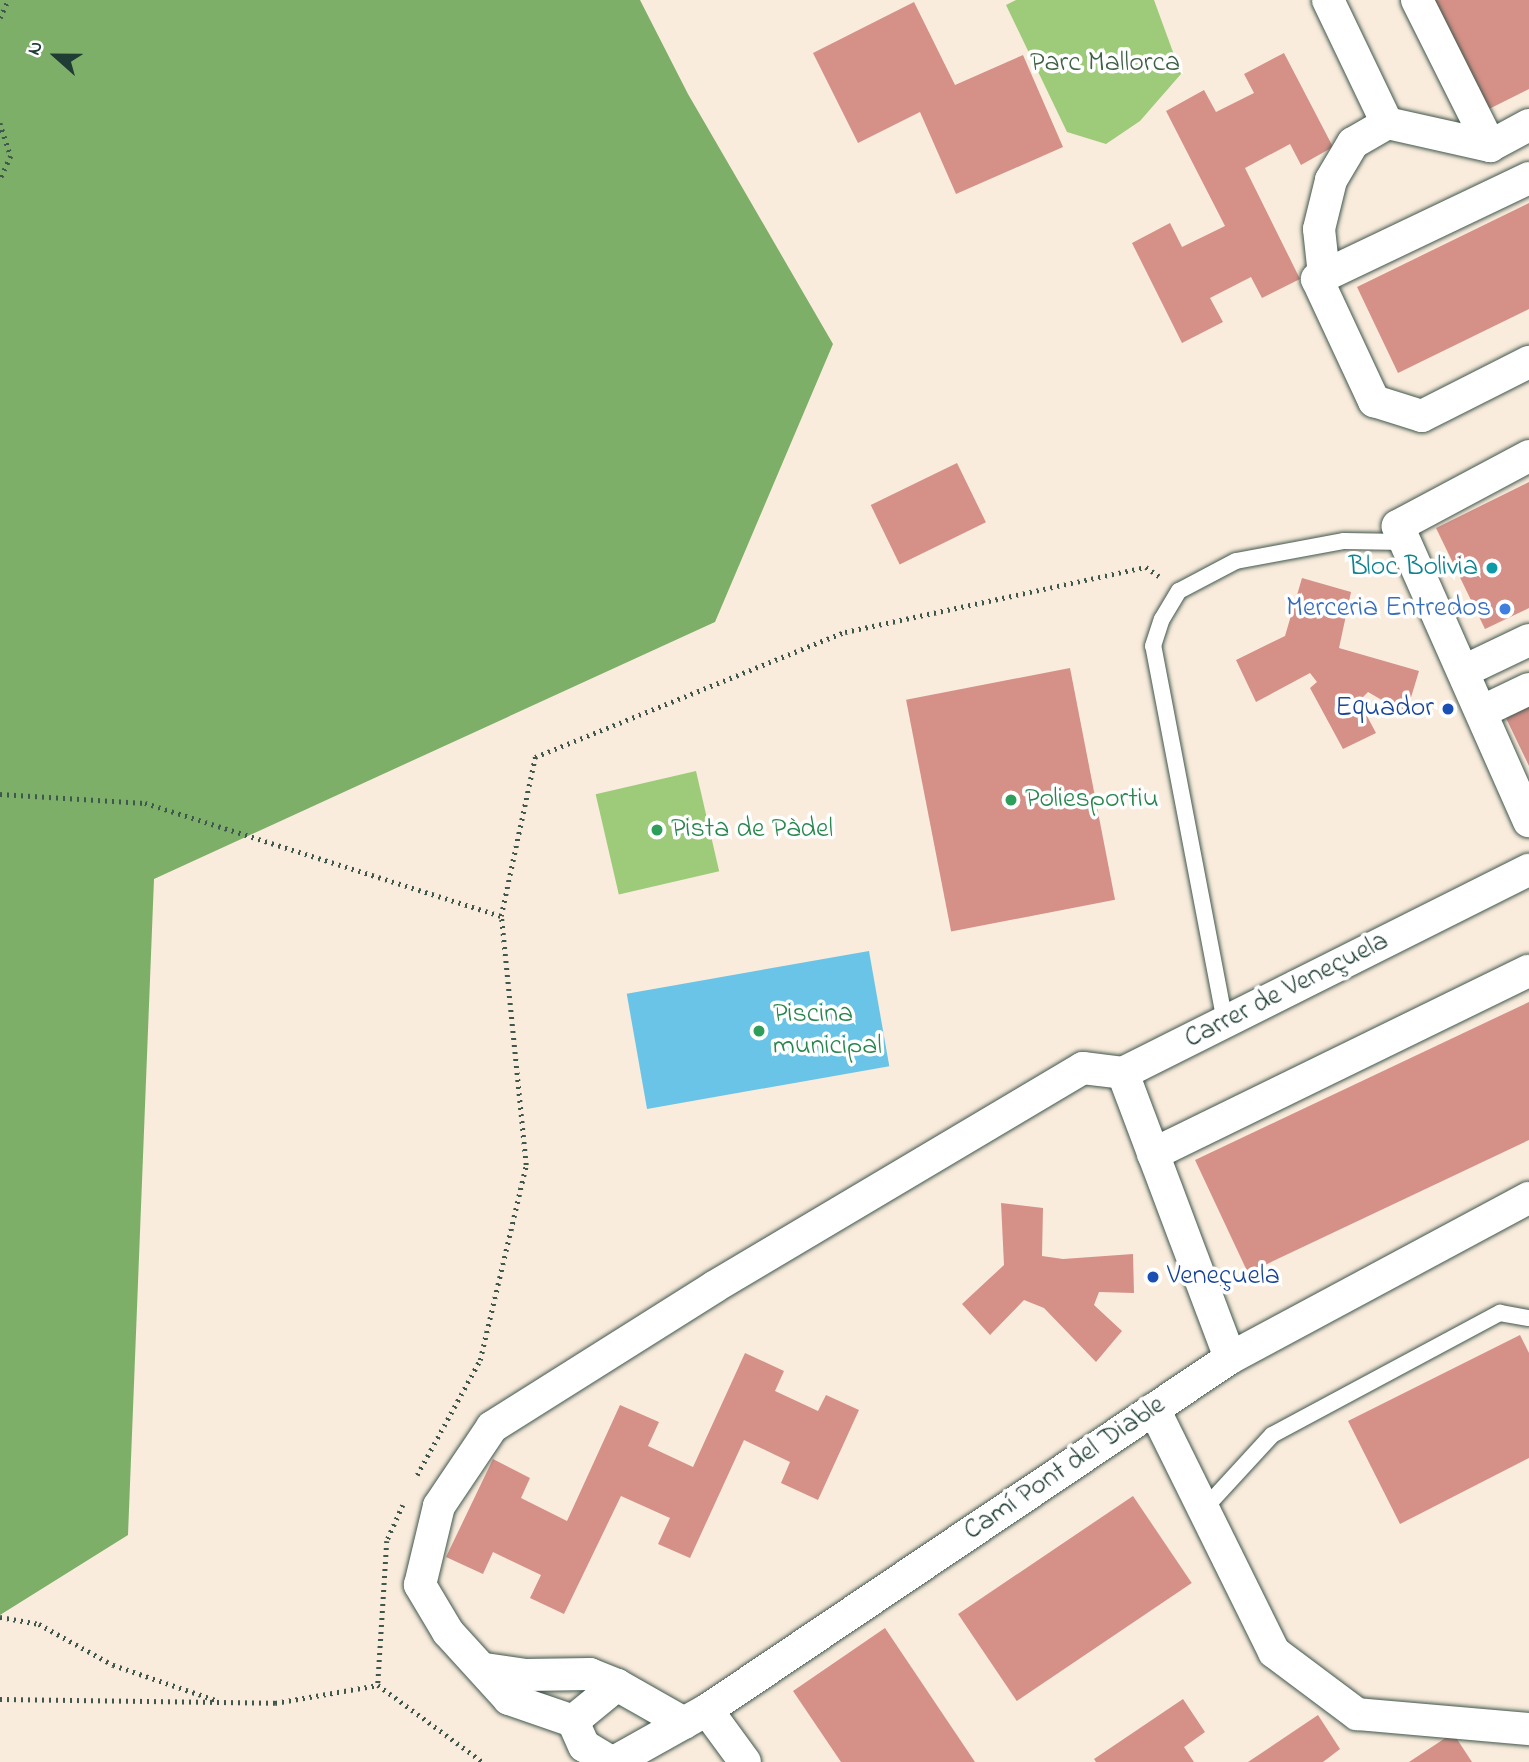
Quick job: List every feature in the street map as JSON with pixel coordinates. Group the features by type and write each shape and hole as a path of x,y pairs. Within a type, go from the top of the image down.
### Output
{"street":[{"path":"1328,0 1387,124"},
{"path":"1417,0 1490,146"},
{"path":"1324,275 1319,229 1331,180 1353,143 1387,124 1490,146 1529,125"},
{"path":"1529,178 1317,279 1374,401 1422,416 1529,362"},
{"path":"1529,456 1402,534 1483,711 1529,821"},
{"path":"1464,671 1529,640"},
{"path":"1483,711 1529,690"},
{"name":"Carrer de Veneçuela","path":"1123,1073 1529,870"},
{"path":"1153,1154 1529,971"},
{"path":"612,1762 584,1746 573,1721 509,1699 448,1632 420,1585 439,1506 492,1427 714,1287 1083,1068 1123,1073 1230,1358"},
{"name":"Camí Pont del Diable","path":"612,1762 696,1717 1230,1358 1529,1198"},
{"path":"1154,1409 1274,1652 1357,1714 1529,1729"},
{"path":"485,1670 525,1675 590,1674 696,1717 745,1762"},
{"path":"573,1721 617,1685"}],"lane":[{"path":"1225,1022 1153,646 1180,591 1236,561 1344,541 1402,534"},
{"path":"1204,1509 1272,1436 1500,1313 1529,1318"}],"path":[{"path":"0,18 8,0"},
{"path":"0,122 11,156 0,180"},
{"path":"414,1482 480,1360 526,1166 501,916 535,757 845,632 1146,567 1180,591"},
{"path":"0,794 145,803 501,916"},
{"path":"378,1685 387,1541 409,1494"},
{"path":"0,1617 39,1624 113,1665 222,1702"},
{"path":"0,1699 275,1703 378,1685 483,1762"}],"green space":[{"path":"0,0 640,0 688,94 833,344 715,622 154,879 128,1535 0,1615"},
{"name":"Parc Mallorca","path":"1016,0 1154,0 1181,74 1140,121 1106,144 1067,132 1006,5"},
{"name":"Pista de Pàdel","path":"696,771 719,871 619,895 596,794"}],"water":[{"name":"Piscina municipal","path":"869,951 889,1066 647,1109 627,994"}],"building":[{"path":"1429,0 1529,0 1529,89 1485,111"},
{"path":"914,2 955,85 1023,55 1063,147 956,194 920,112 858,143 813,53"},
{"path":"1284,53 1333,147 1301,165 1290,144 1245,168 1300,279 1262,298 1251,277 1210,298 1223,322 1182,343 1132,243 1170,223 1182,247 1225,226 1166,111 1204,90 1216,112 1254,93 1244,74"},
{"path":"1529,203 1529,309 1398,373 1357,287"},
{"path":"957,463 986,522 900,564 871,505"},
{"name":"Bloc Bolivia","path":"1529,482 1529,608 1485,629 1436,528"},
{"path":"1302,578 1351,592 1339,648 1419,671 1406,714 1368,692 1359,701 1376,733 1343,749 1310,688 1317,682 1310,673 1256,702 1236,660 1285,636"},
{"name":"Poliesportiu","path":"1070,668 1115,900 951,932 906,700"},
{"path":"1529,704 1529,766 1505,716"},
{"path":"1529,1002 1529,1140 1248,1273 1195,1160"},
{"path":"1001,1203 1043,1208 1042,1256 1063,1259 1133,1254 1134,1293 1099,1292 1094,1305 1122,1331 1096,1362 1044,1308 1024,1300 990,1335 962,1304 1004,1265"},
{"path":"1520,1335 1529,1353 1529,1458 1400,1524 1348,1421"},
{"path":"745,1353 784,1371 775,1391 818,1411 826,1395 859,1410 818,1500 781,1483 790,1462 744,1440 690,1558 658,1544 670,1518 621,1496 564,1614 530,1598 541,1575 493,1552 483,1574 446,1557 493,1459 530,1478 521,1498 567,1521 620,1405 659,1422 648,1446 693,1467"},
{"path":"1133,1496 1192,1583 1017,1701 958,1614"},
{"path":"885,1628 975,1762 841,1762 793,1691"},
{"path":"1183,1699 1205,1732 1184,1747 1194,1762 1096,1762 1094,1759"},
{"path":"1318,1715 1340,1749 1323,1762 1248,1762"},
{"path":"1453,1733 1472,1762 1409,1762"}],"place":[{"name":"Bloc Bolivia","path":"1492,568"},
{"name":"Merceria Entredos","path":"1505,609"},
{"name":"Equador","path":"1448,709"},
{"name":"Poliesportiu","path":"1011,800"},
{"name":"Pista de Pàdel","path":"657,830"},
{"name":"Piscina municipal","path":"759,1031"},
{"name":"Veneçuela","path":"1153,1277"}]}
